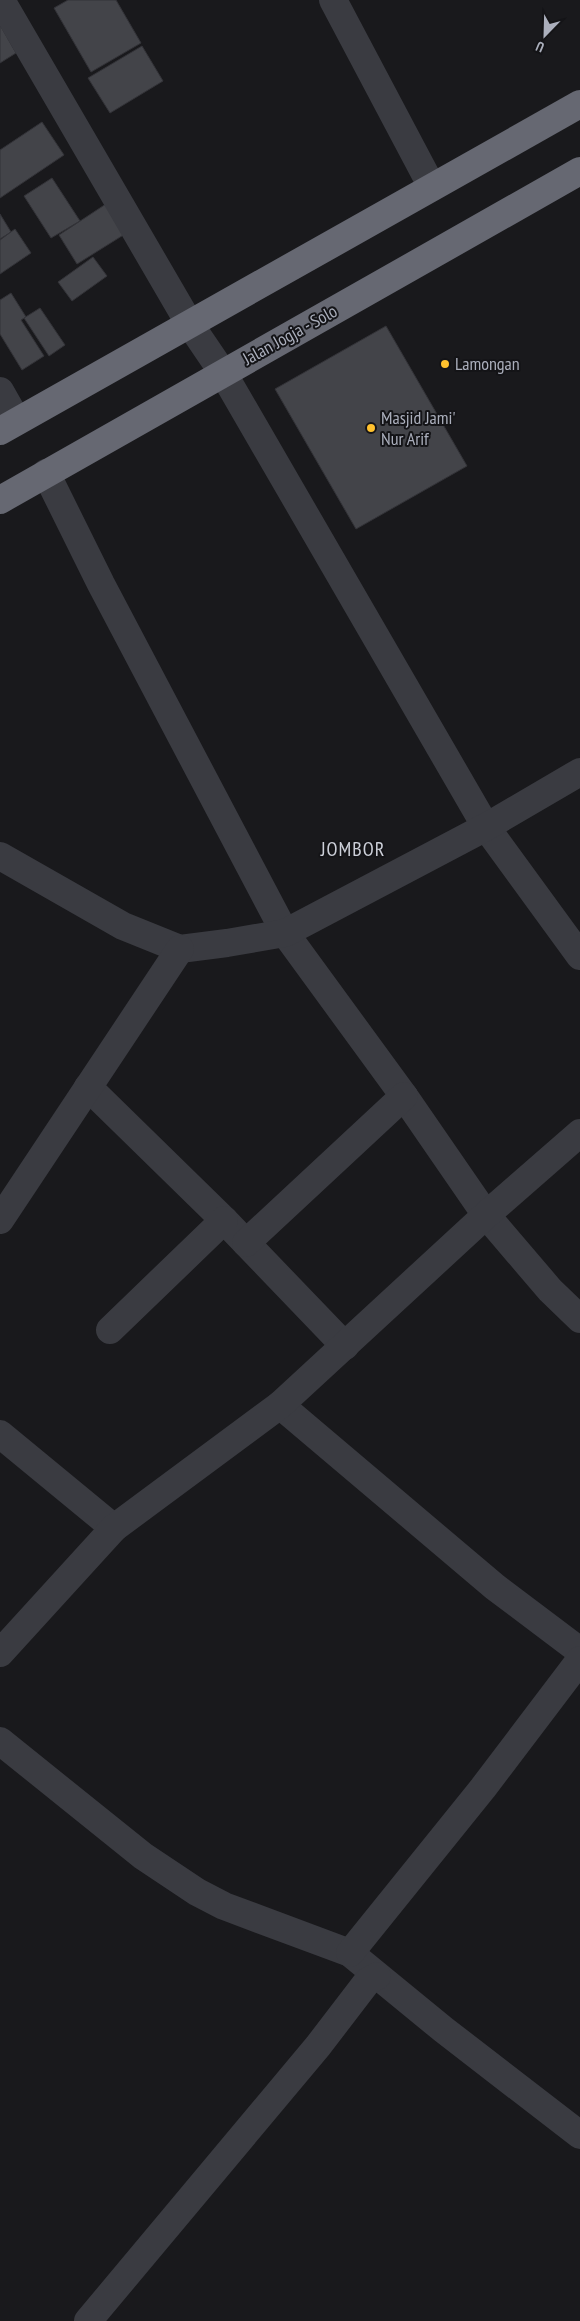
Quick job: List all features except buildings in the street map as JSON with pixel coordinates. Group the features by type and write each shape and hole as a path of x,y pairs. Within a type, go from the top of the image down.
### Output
{"highway":[{"path":"9,426 188,323 580,104"},
{"name":"Jalan Jogja - Solo","path":"0,500 580,171"}],"street":[{"path":"1,0 188,323 223,372 486,827 580,956"},
{"path":"333,0 432,187"},
{"path":"0,391 9,426"},
{"path":"46,473 101,584 285,933 404,1096 486,1215 550,1290 580,1319"},
{"path":"0,856 123,926 180,948 227,944 285,933 486,827 580,772"},
{"path":"0,1220 180,948"},
{"path":"88,1087 224,1220 345,1346"},
{"path":"246,1243 404,1096"},
{"path":"0,1653 114,1528 280,1405 486,1215 580,1133"},
{"path":"110,1330 224,1220"},
{"path":"280,1405 496,1587 580,1651"},
{"path":"0,1434 114,1528"},
{"path":"350,1953 483,1788 580,1660"},
{"path":"0,1741 143,1856 197,1892 224,1906 350,1953 444,2030 578,2128"},
{"path":"88,2321 318,2046 367,1982 377,1976"}],"place":[{"name":"Lamongan","path":"445,364"},
{"name":"Masjid Jami' Nur Arif","path":"371,428"}],"district":[{"name":"JOMBOR","path":"353,849"}]}
